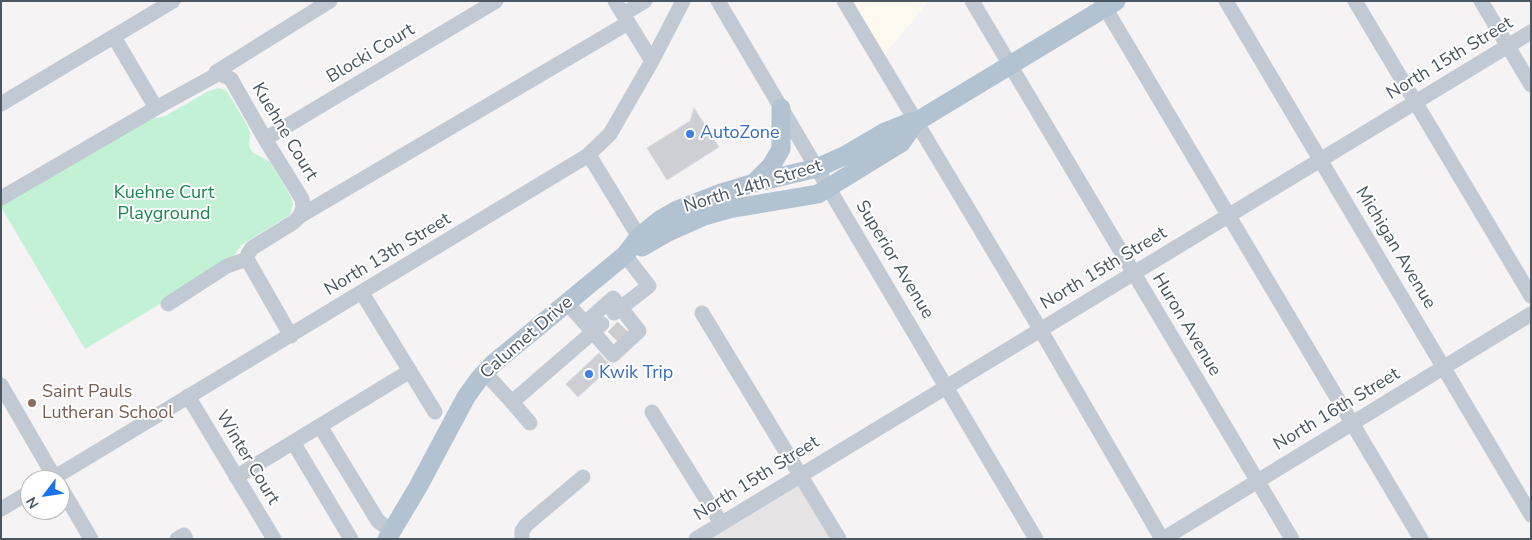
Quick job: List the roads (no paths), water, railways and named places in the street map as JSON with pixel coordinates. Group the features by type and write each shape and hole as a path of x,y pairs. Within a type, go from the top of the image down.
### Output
{"main road":[{"name":"North 14th Street","path":"625,255 668,232 704,216 728,209 818,194 902,143 916,122 1010,66 1107,4"},
{"path":"754,183 771,166 781,149 781,108"},
{"name":"North 14th Street","path":"625,255 639,238 677,210 705,198 754,183 817,168 846,156 885,132 910,122 916,122"},
{"name":"Calumet Drive","path":"389,535 418,487 466,397 485,373 494,363 625,255"}],"street":[{"path":"1,104 173,1"},
{"path":"1,198 216,75 216,72 330,1"},
{"name":"Blocki Court","path":"265,139 496,1"},
{"path":"291,336 247,259 252,248 622,13 645,1"},
{"name":"North 13th Street","path":"70,471 188,396 291,336 589,155 610,134 684,1"},
{"name":"Superior Avenue","path":"718,1 1036,539"},
{"path":"844,1 1040,329 1162,539"},
{"name":"Huron Avenue","path":"972,1 1292,539"},
{"name":"Michigan Avenue","path":"1226,1 1531,515"},
{"path":"1355,1 1531,296"},
{"path":"1481,1 1531,85"},
{"path":"1107,4 1228,216 1421,539"},
{"path":"622,13 652,61"},
{"name":"North 15th Street","path":"696,539 1531,32"},
{"path":"114,37 156,108"},
{"name":"Kuehne Court","path":"216,72 231,79 302,199 303,208 300,216"},
{"path":"589,155 639,238"},
{"path":"512,402 603,320 649,286 625,255"},
{"path":"168,304 228,266 247,259"},
{"path":"362,293 435,412"},
{"path":"567,303 603,320 618,332 603,320"},
{"path":"702,313 839,539"},
{"name":"North 16th Street","path":"1162,539 1531,314"},
{"path":"236,477 410,371"},
{"path":"485,373 530,423"},
{"path":"1,385 49,470"},
{"name":"Winter Court","path":"188,396 274,539"},
{"path":"652,412 721,523"},
{"path":"320,426 378,521 389,535"},
{"path":"294,442 351,539"},
{"path":"522,539 522,531 526,525 583,477"},
{"path":"1,509 20,498"},
{"path":"70,505 91,539"},
{"path":"177,539 184,535 186,539"}],"tunnel":[{"path":"613,337 623,327"}],"place":[{"name":"AutoZone","path":"690,134"},
{"name":"Kwik Trip","path":"589,374"},
{"name":"Saint Pauls Lutheran School","path":"32,403"}],"park label":[{"name":"Kuehne Curt Playground","path":"164,204"}]}
